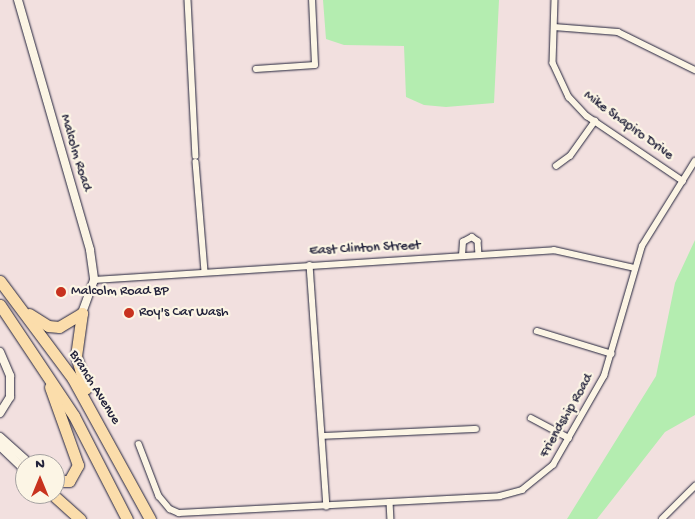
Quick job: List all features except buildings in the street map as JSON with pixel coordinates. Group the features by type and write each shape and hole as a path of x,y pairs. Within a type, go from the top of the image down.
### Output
{"highway":[{"name":"Branch Avenue","path":"0,281 73,379 150,519"},
{"path":"13,300 48,326 59,328 82,314"},
{"path":"0,305 44,369 127,519"},
{"path":"82,314 76,356 109,442"},
{"path":"44,369 78,465 69,482 65,482"},
{"path":"63,504 80,519"}],"street":[{"name":"Malcolm Road","path":"18,0 88,241 94,280 82,314"},
{"path":"188,0 196,159 205,272"},
{"path":"256,69 315,65 312,0"},
{"name":"Mike Shapiro Drive","path":"555,0 555,74 574,103 595,122 683,181"},
{"path":"554,27 618,32 695,70"},
{"path":"556,166 570,156 595,122"},
{"name":"Friendship Road","path":"140,444 145,466 167,507 179,513 327,506 515,493 546,473 569,438 612,354 645,238 695,161"},
{"path":"462,256 463,242 472,237 478,241 479,255"},
{"name":"East Clinton Street","path":"94,280 562,250 635,268"},
{"path":"310,265 327,506"},
{"path":"536,331 612,354"},
{"path":"0,352 10,376 10,397 0,413"},
{"path":"530,418 569,438"},
{"path":"322,436 476,429"},
{"path":"0,437 15,454"},
{"path":"0,446 15,458"},
{"path":"662,519 695,486"},
{"path":"390,502 391,519"}],"green space":[{"path":"323,0 499,0 494,103 446,107 424,105 406,97 404,46 344,45 326,39"},
{"path":"695,240 695,415 665,432 597,519 567,519 656,376 675,283"}],"place":[{"name":"Malcolm Road BP","path":"61,292"},
{"name":"Roy's Car Wash","path":"129,313"}]}
